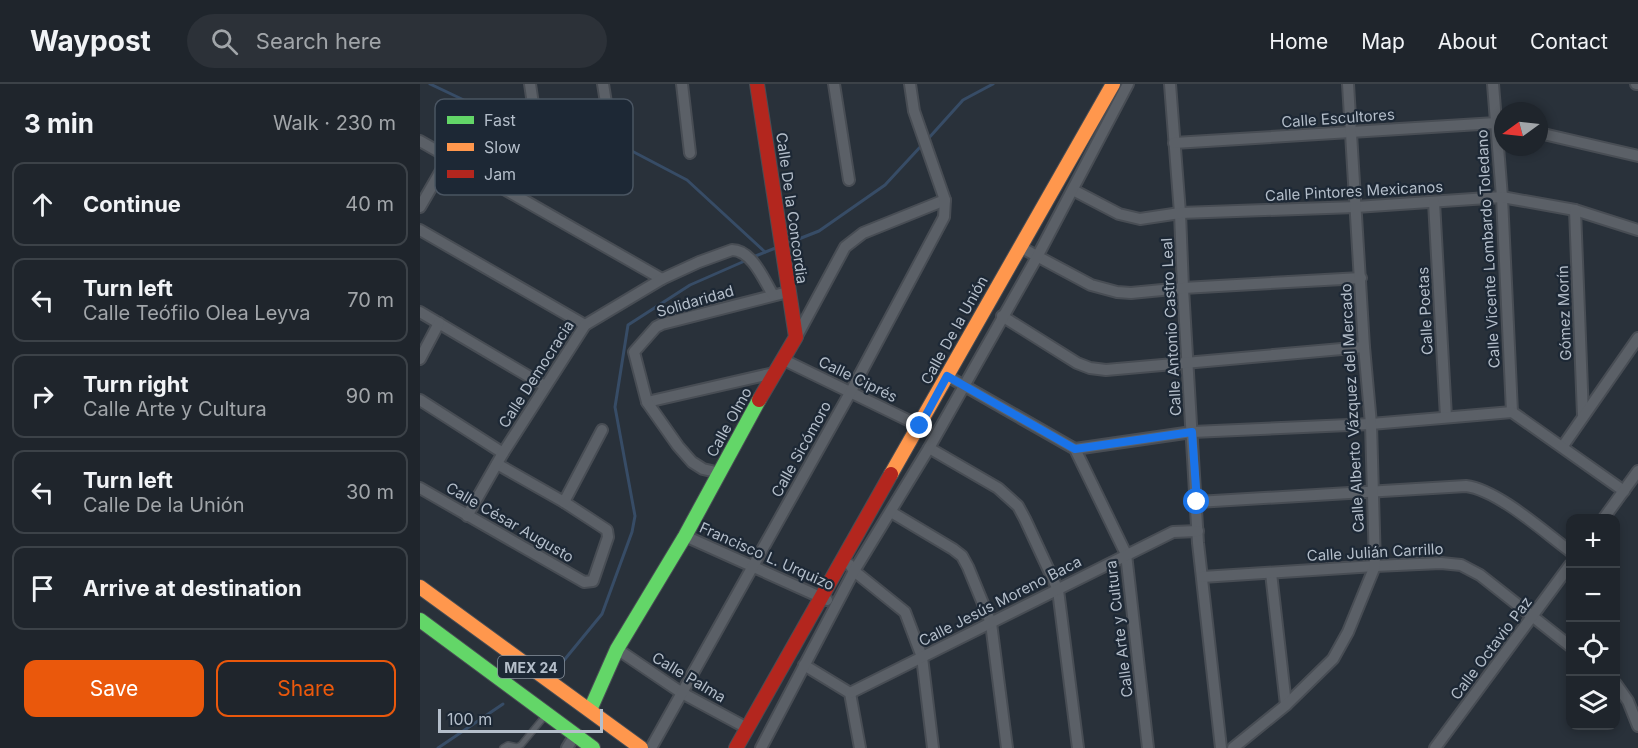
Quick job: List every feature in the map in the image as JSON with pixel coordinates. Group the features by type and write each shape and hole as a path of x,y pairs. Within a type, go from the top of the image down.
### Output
{"street":[{"path":"530,84 532,99"},
{"path":"603,84 605,99"},
{"path":"682,84 690,153"},
{"name":"Calle De la Concordia","path":"757,84 796,338"},
{"path":"834,84 849,180"},
{"name":"Calle Sicómoro","path":"651,748 850,393 939,228 946,210 945,200 914,111 910,84"},
{"name":"Calle De la Unión","path":"736,748 1113,84"},
{"path":"761,748 854,571 929,448 1073,190 1128,84"},
{"name":"Calle Antonio Castro Leal","path":"1170,84 1180,213 1198,531 1221,748"},
{"name":"Calle Alberto Vázquez del Mercado","path":"1233,748 1286,705 1333,659 1348,632 1375,566 1371,424 1348,84"},
{"name":"Calle Vicente Lombardo Toledano","path":"1493,84 1496,102"},
{"name":"Calle Escultores","path":"1174,143 1494,124"},
{"path":"1548,135 1638,156"},
{"path":"420,141 435,149"},
{"name":"Calle Vicente Lombardo Toledano","path":"1500,156 1512,412"},
{"path":"420,207 435,181"},
{"name":"Calle Pintores Mexicanos","path":"1073,190 1130,218 1150,219 1180,213 1356,207 1502,197 1575,210 1638,230"},
{"path":"515,195 662,279"},
{"name":"Calle Olmo","path":"590,710 617,649 685,536 845,247 863,232 945,200"},
{"name":"Calle Poetas","path":"1434,202 1446,417"},
{"name":"Gómez Morín","path":"1575,210 1583,415"},
{"path":"420,230 585,325"},
{"path":"1020,247 1091,285 1116,292 1131,293 1361,278"},
{"name":"Calle Democracia","path":"467,516 503,453 585,325 662,279 735,249 742,251 750,259 773,295"},
{"name":"Solidaridad","path":"720,472 703,469 692,462 647,402 634,352 656,327 788,292"},
{"path":"420,312 545,386"},
{"path":"1002,316 1077,363 1090,368 1106,370 1365,347"},
{"path":"420,359 439,323"},
{"path":"1563,446 1638,338"},
{"name":"Calle Ciprés","path":"784,360 920,426"},
{"path":"647,402 774,373"},
{"path":"947,376 1075,449 1192,432 1371,424 1512,412 1624,491"},
{"path":"420,400 503,453"},
{"path":"497,464 564,502 602,430"},
{"path":"929,448 998,488 1018,506 1058,590 1078,748"},
{"name":"Calle Arte y Cultura","path":"1075,449 1126,554 1148,748"},
{"path":"1608,514 1638,471"},
{"path":"1197,502 1466,486 1479,488 1499,499 1566,549"},
{"name":"Calle César Augusto","path":"420,488 584,582 591,582 595,579 608,537 604,528 564,502"},
{"path":"891,512 953,549 962,556 968,567 991,623 1007,748"},
{"name":"Calle Jesús Moreno Baca","path":"850,693 1173,532 1198,531"},
{"name":"Francisco L. Urquizo","path":"685,536 821,599 837,602"},
{"path":"845,558 854,571 905,612 922,657 933,748"},
{"name":"Calle Julián Carrillo","path":"1202,577 1375,566 1441,563 1461,565 1480,575 1566,643"},
{"name":"Calle Octavio Paz","path":"1435,748 1568,568"},
{"path":"1271,573 1286,705"},
{"name":"MEX 24","path":"420,587 641,748"},
{"name":"MEX 24","path":"420,620 593,748"},
{"name":"Calle Palma","path":"617,649 682,693 747,728"},
{"path":"804,665 850,693 860,748"},
{"path":"1620,690 1628,701 1638,726"},
{"path":"567,748 575,735"}],"lane":[{"path":"503,748 508,745 517,747 521,745 546,715"}],"waterway":[{"path":"430,84 462,99"},
{"path":"927,140 963,100 993,84"},
{"path":"786,244 819,231 885,185 922,145"},
{"path":"633,152 687,180 765,252"},
{"path":"753,257 778,247"},
{"path":"556,670 602,614 632,532 635,516 615,407 628,325 690,285 747,260"},
{"path":"438,748 503,704"}],"traffic: fast":[{"path":"590,710 617,649 685,536 759,400"},
{"path":"420,620 593,748"}],"traffic: slow":[{"path":"891,474 1113,84"},
{"path":"420,587 641,748"}],"traffic: jam":[{"path":"757,84 796,337 759,400"},
{"path":"736,748 891,474"}],"route":[{"path":"920,426 947,376 1075,449 1192,432 1197,502"}]}
